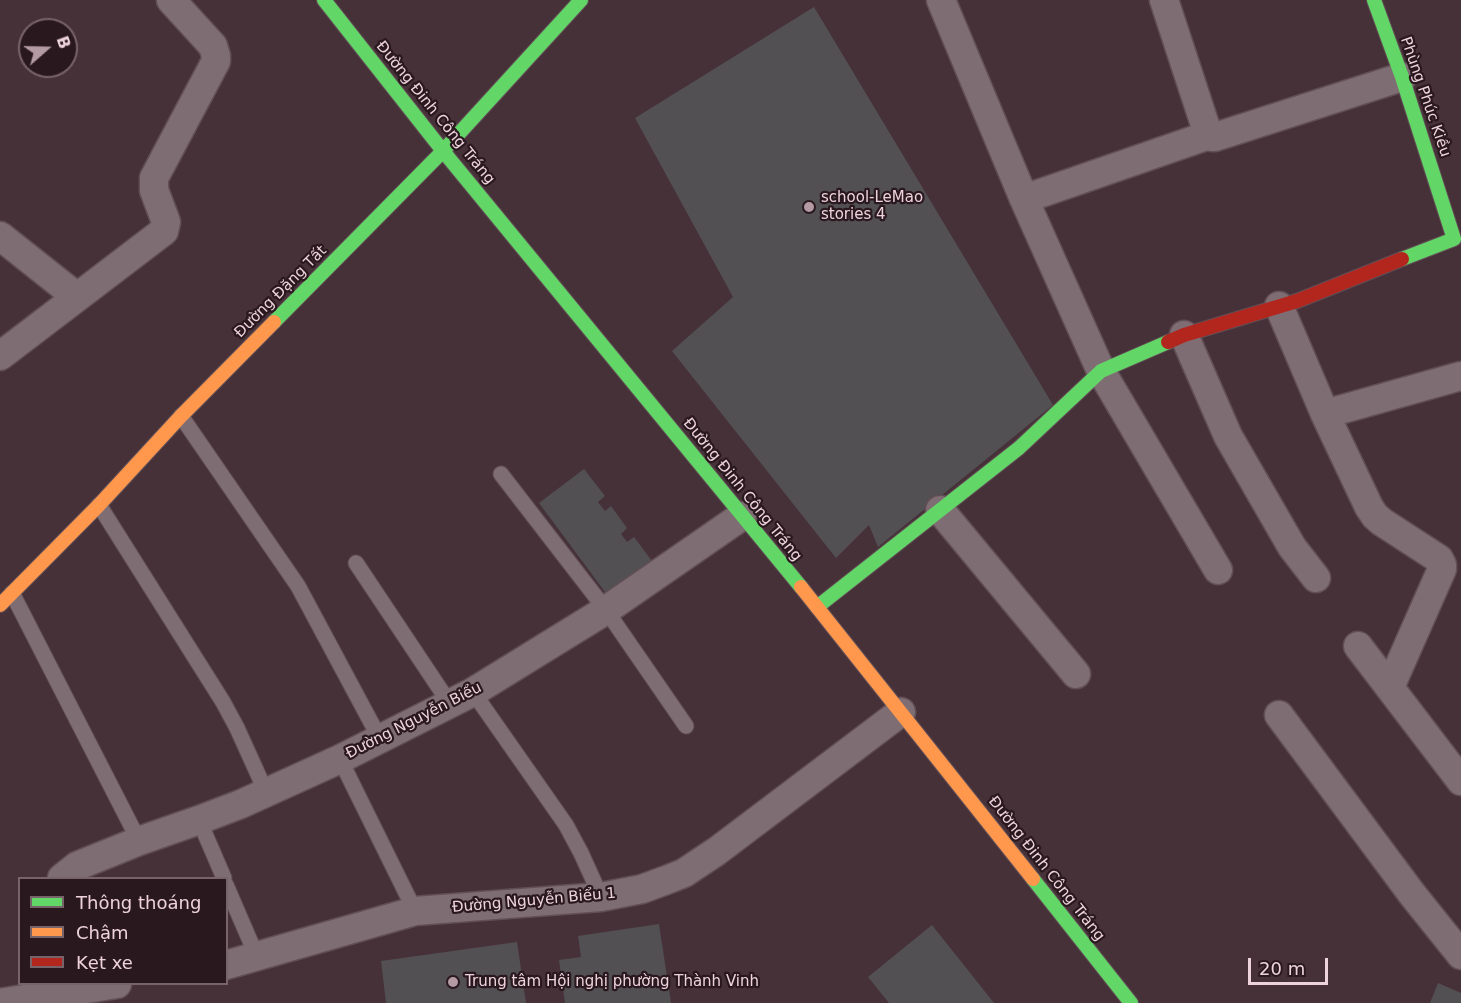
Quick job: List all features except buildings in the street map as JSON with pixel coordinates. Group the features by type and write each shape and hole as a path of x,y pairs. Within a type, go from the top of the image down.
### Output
{"street":[{"path":"0,356 164,231 166,225 154,190 154,178 216,61 213,46 171,0"},
{"name":"Đường Đinh Công Tráng","path":"324,0 443,151 817,607 1131,1003"},
{"name":"Đường Đặng Tất","path":"0,605 99,505 181,416 443,151 581,0"},
{"path":"941,0 1024,199 1101,371 1218,570"},
{"path":"1164,0 1209,135"},
{"name":"Phùng Phúc Kiều","path":"1374,0 1458,238"},
{"path":"1024,199 1209,135 1215,137 1401,76"},
{"path":"0,236 77,297"},
{"path":"817,607 1019,448 1101,371 1184,335 1297,301 1458,238"},
{"path":"1279,306 1325,414 1375,516 1439,559 1442,565 1390,687"},
{"path":"1184,335 1228,436 1292,547 1317,578"},
{"path":"1325,414 1461,376"},
{"path":"940,510 1076,674"},
{"name":"Đường Nguyễn Biểu","path":"64,877 77,866 199,820 340,759 461,698 606,610 742,516"},
{"path":"1358,646 1461,781"},
{"name":"Đường Nguyễn Biểu 1","path":"228,964 415,911 601,897 642,889 684,873 717,851 901,712"},
{"path":"1279,715 1412,894 1461,955"},
{"path":"0,1003 87,985"}],"lane":[{"path":"181,416 298,586 380,739"},
{"path":"501,474 606,610 686,726"},
{"path":"99,505 223,702 266,792"},
{"path":"356,563 461,698 566,825 601,897"},
{"path":"12,592 139,841"},
{"path":"340,759 415,911"},
{"path":"199,820 223,877"},
{"path":"228,890 257,957"}],"traffic: fast":[{"path":"324,0 443,151 801,587"},
{"path":"274,322 443,151 581,0"},
{"path":"1374,0 1402,77 1454,239 1402,259"},
{"path":"817,607 1019,448 1101,371 1168,342"},
{"path":"1033,879 1131,1003"}],"traffic: slow":[{"path":"0,605 274,322"},
{"path":"801,587 1033,879"}],"traffic: jam":[{"path":"1168,342 1184,335 1297,301 1402,259"}],"place":[{"name":"school-LeMao stories 4","path":"809,207"},
{"name":"Trung tâm Hội nghị phường Thành Vinh","path":"453,982"}]}
